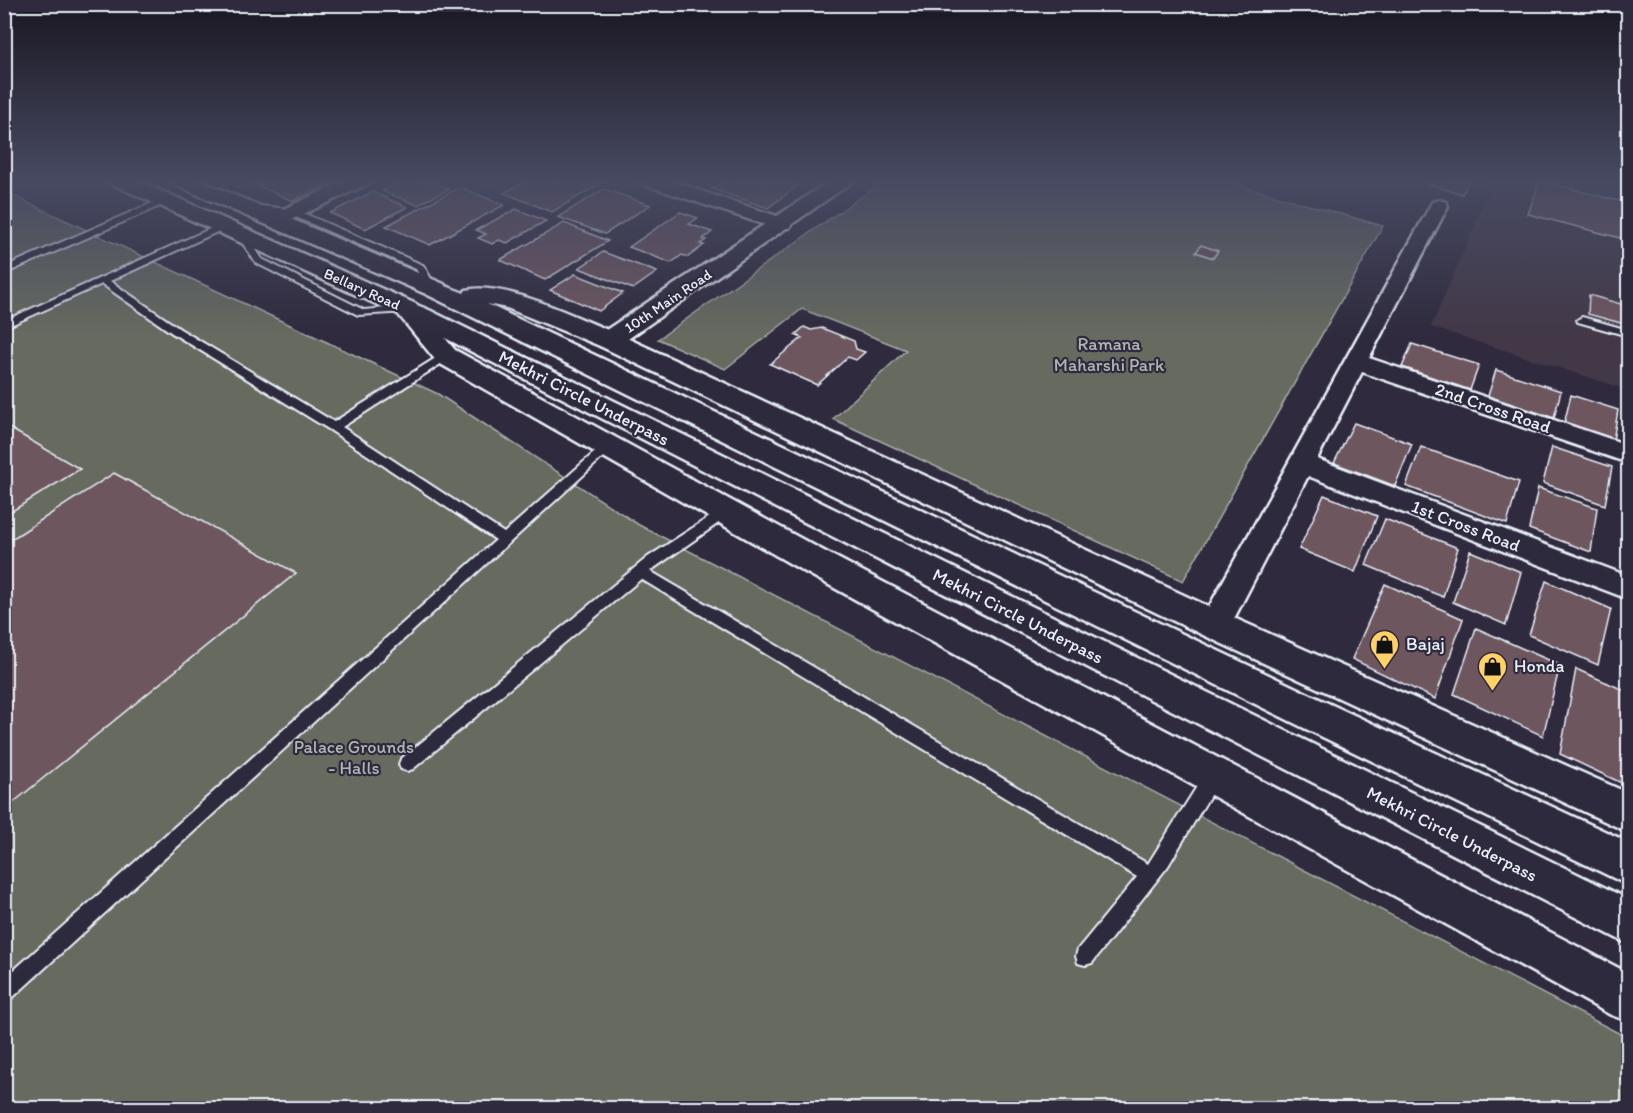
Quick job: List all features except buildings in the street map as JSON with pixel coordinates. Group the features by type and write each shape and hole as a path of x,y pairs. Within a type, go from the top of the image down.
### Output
{"main road":[{"name":"Bellary Road","path":"235,232 424,295"},
{"name":"Bellary Road","path":"312,232 424,295"},
{"name":"10th Main Road","path":"609,340 770,232"},
{"path":"1629,813 1215,625 609,340 513,302 424,295 446,356 725,512 1629,998"},
{"name":"Mekhri Circle Underpass","path":"424,295 1629,864"},
{"name":"Mekhri Circle Underpass","path":"424,295 1629,922"}],"street":[{"path":"1215,625 1425,232"},
{"name":"2nd Cross Road","path":"1357,362 1629,454"},
{"name":"1st Cross Road","path":"1303,464 1629,588"}],"lane":[{"path":"4,271 93,232"},
{"path":"4,325 102,280 230,232"},
{"path":"102,280 176,331 333,427 505,540"},
{"path":"1582,320 1629,333"},
{"path":"333,427 446,356"},
{"path":"4,992 608,447"},
{"path":"407,764 640,572 725,512"},
{"path":"640,572 1150,875"},
{"path":"1085,956 1162,860 1213,776"}],"shaded area":[{"path":"1472,232 1628,232 1628,390 1431,327"}],"green space":[{"name":"Palace Grounds - Halls","path":"5,232 91,232 438,394 639,525 1628,1038 1628,1108 5,1108"},
{"name":"Ramana Maharshi Park","path":"811,232 1380,232 1183,581 833,419 906,350 802,309 725,369 658,339"}],"place":[{"name":"Bajaj","path":"1385,670"},
{"name":"Honda","path":"1493,692"}]}
